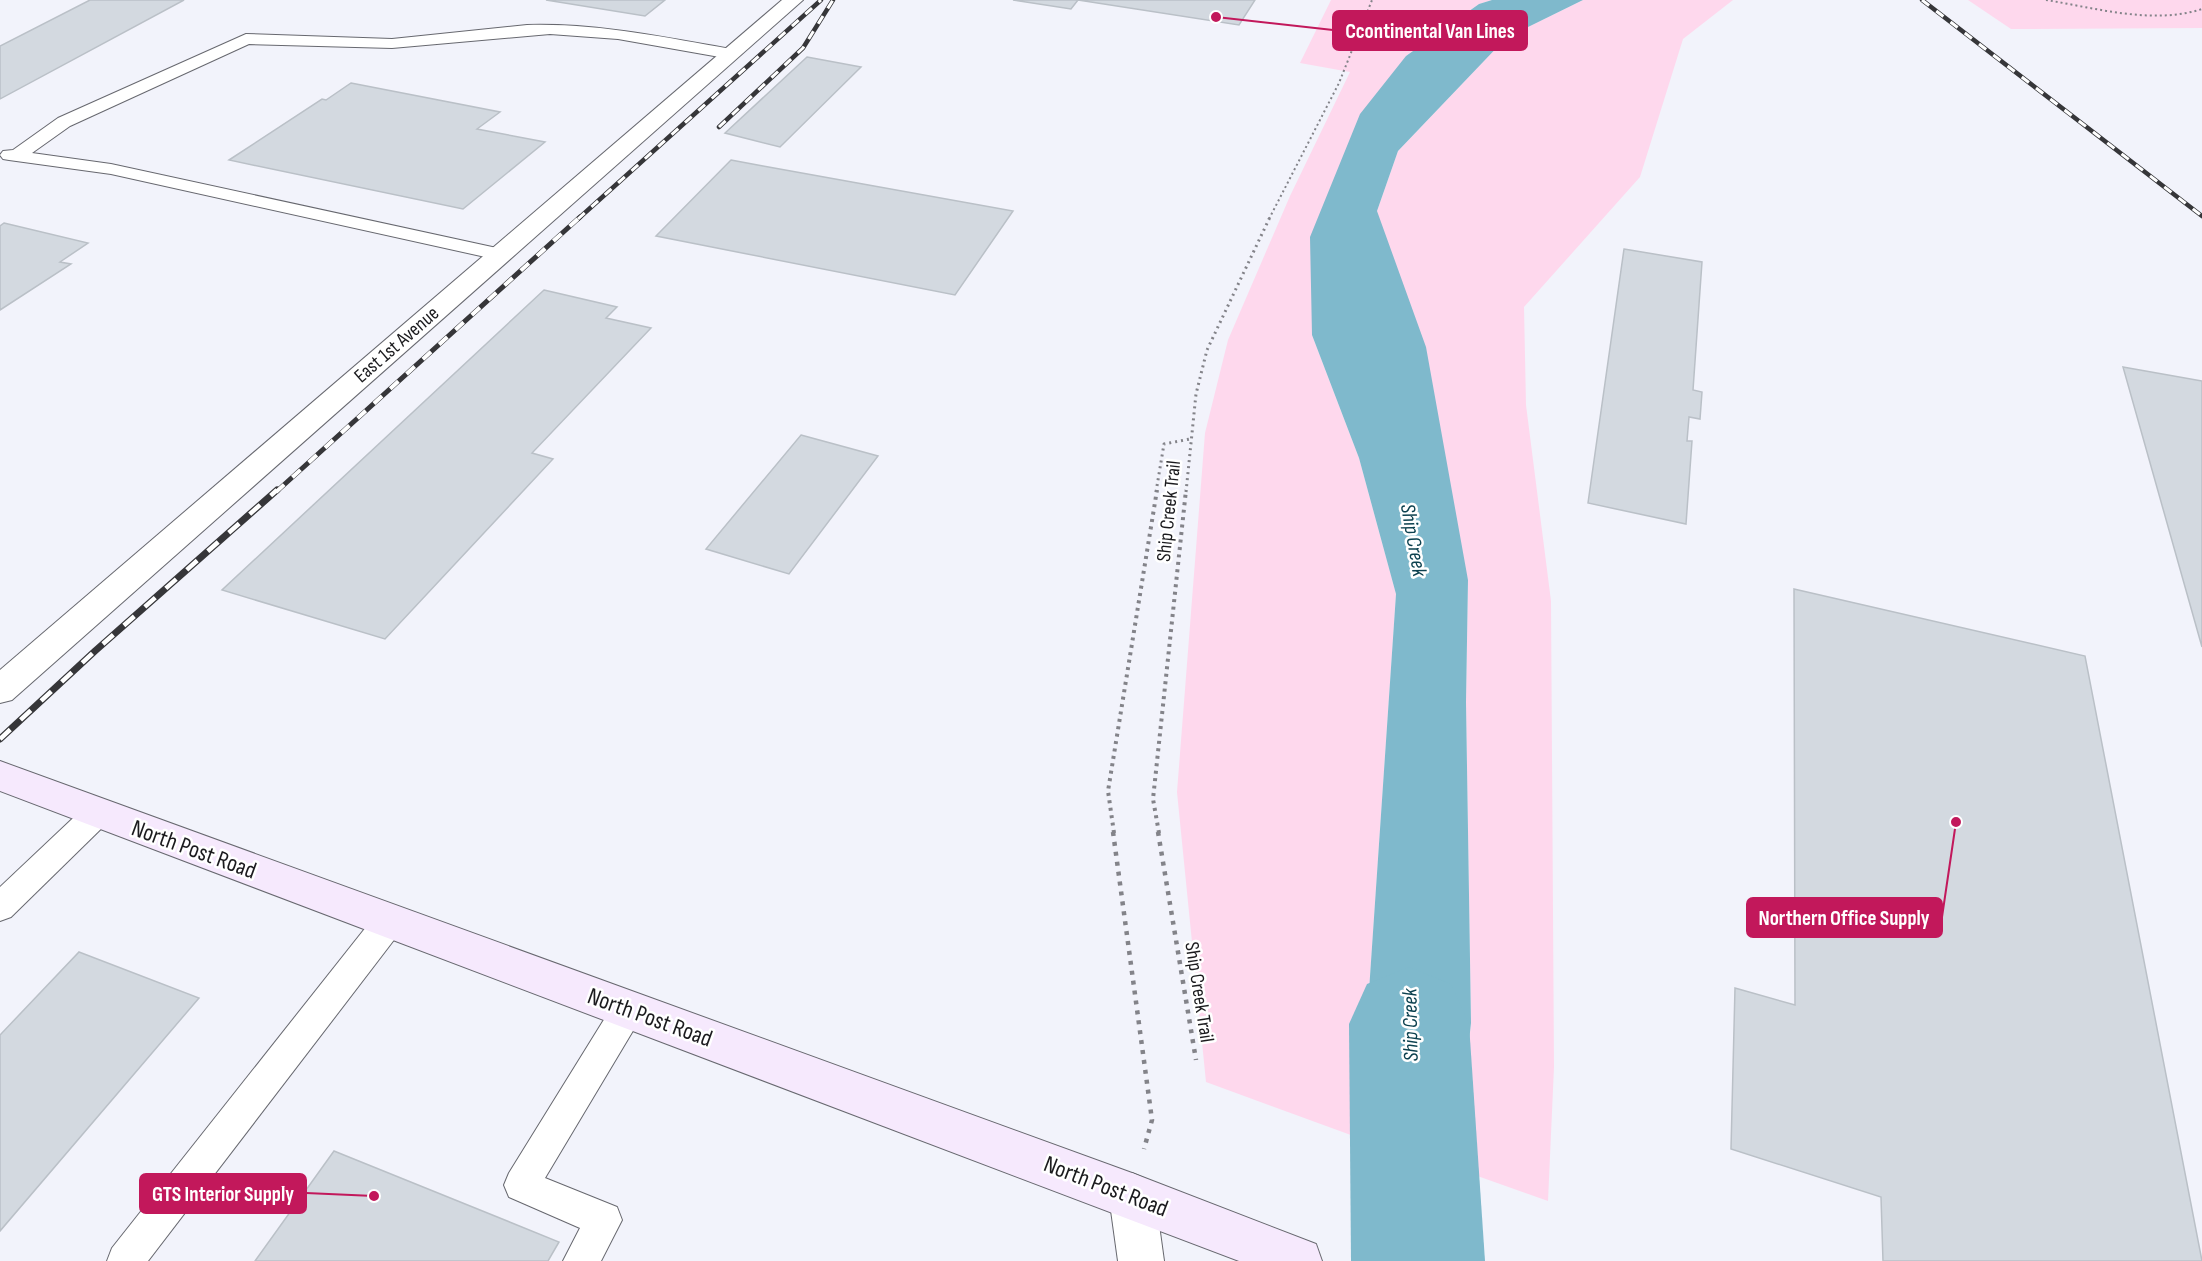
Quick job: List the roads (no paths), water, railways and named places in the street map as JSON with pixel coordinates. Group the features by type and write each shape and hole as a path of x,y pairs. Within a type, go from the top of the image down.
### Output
{"street":[{"name":"East 1st Avenue","path":"0,690 793,0"},
{"name":"North Post Road","path":"0,776 389,922 629,1008 1132,1196 1280,1254"},
{"path":"1132,1196 1141,1261"}],"lane":[{"path":"8,155 64,122 246,39 276,37 369,44 431,40 484,32 549,29 601,31 730,54"},
{"path":"8,155 111,169 499,254"},
{"path":"0,907 98,813"},
{"path":"125,1261 389,922"},
{"path":"581,1261 604,1220 521,1185 629,1008"}],"water":[{"path":"1492,0 1583,0 1506,38 1398,151 1377,211 1426,347 1468,580 1466,702 1471,1023 1455,1168 1359,1138 1396,594 1359,458 1312,335 1310,237 1360,114 1406,56 1479,4"}],"waterway":[{"name":"Ship Creek","path":"1409,1024 1418,1261"}],"railway":[{"path":"578,219 821,0"},
{"path":"719,127 803,48 833,0"},
{"path":"1922,0 2202,216"},
{"path":"276,492 580,217"},
{"path":"0,739 95,651 277,490"}],"place":[{"name":"Ccontinental Van Lines","path":"1216,17"},
{"name":"Northern Office Supply","path":"1956,822"},
{"name":"GTS Interior Supply","path":"374,1196"}]}
